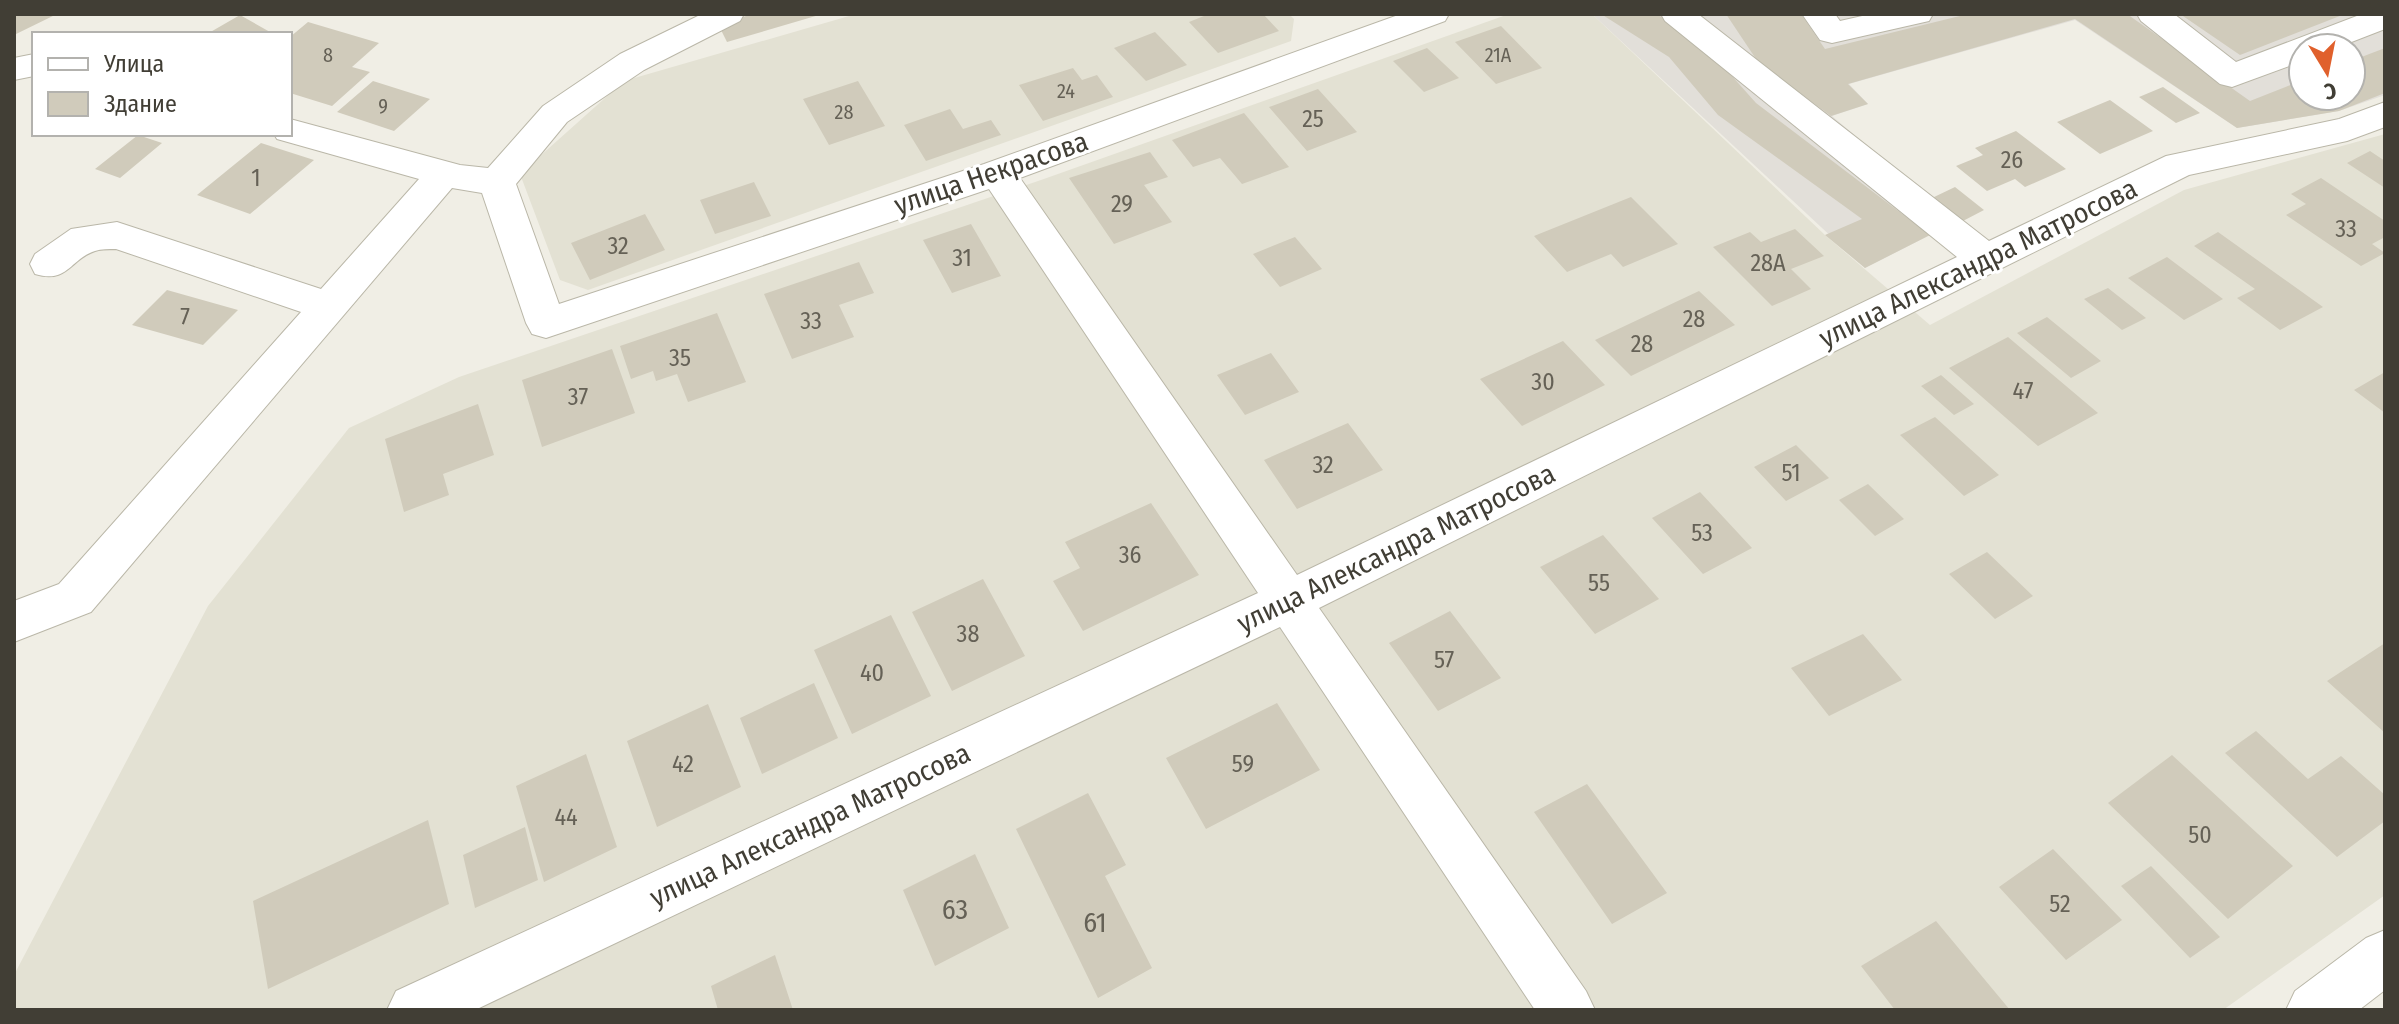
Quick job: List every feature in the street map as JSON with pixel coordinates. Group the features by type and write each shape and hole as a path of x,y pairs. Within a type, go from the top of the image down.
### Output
{"street":[{"path":"292,132 460,178 497,182 555,114 632,62 728,14"},
{"name":"улица Некрасова","path":"497,182 546,323 997,173 1433,14"},
{"path":"1677,14 1986,259"},
{"path":"1818,14 1832,33 1917,14"},
{"path":"2153,14 2232,76 2287,55"},
{"path":"2346,32 2385,17"},
{"name":"улица Александра Матросова","path":"415,1010 1286,602 2179,165 2347,129 2385,114"},
{"path":"14,622 75,598 445,173"},
{"path":"997,173 1286,602 1567,1010"},
{"path":"49,264 84,239 117,235 330,307"},
{"path":"2314,1010 2385,957"}],"shaded area":[{"path":"856,14 1289,14 1294,19 1291,41 588,290 560,280 520,174 624,81"},
{"path":"1509,14 1592,14 1825,235 1930,325 2184,190 2385,134 2385,895 2223,1010 14,1010 14,975 208,606 349,428 459,377 1041,180"},
{"path":"1592,14 2385,14 2385,95 2367,101 2367,32 2287,32 2287,112 2333,112 2237,128 2075,20 1849,84 1868,104 1832,116 1911,183 1930,235 1865,268"}],"building":[{"path":"14,14 57,14 14,35"},
{"path":"753,14 819,15 727,42 718,24"},
{"path":"1209,14 1263,14 1279,31 1218,53 1189,22"},
{"path":"1601,14 1657,14 1706,47 1756,103 1930,235 1865,268 1825,235 1862,219 1718,115 1669,57"},
{"path":"1726,14 1801,14 1825,49 1968,14 2127,14 2250,101 2287,86 2287,112 2333,112 2237,128 2075,19 1848,84 1868,104 1831,116 1758,62"},
{"path":"2180,14 2345,14 2299,32 2287,32 2287,37 2240,55"},
{"path":"240,15 270,32 210,32"},
{"path":"308,22 379,43 352,67 370,72 332,106 292,94 292,35"},
{"path":"1501,26 1542,68 1496,84 1455,42"},
{"path":"1155,32 1187,65 1146,81 1114,48"},
{"path":"1427,48 1459,78 1424,92 1393,61"},
{"path":"2385,48 2385,93 2367,100 2367,55"},
{"path":"1073,68 1082,80 1097,75 1113,97 1043,121 1019,85"},
{"path":"373,81 430,99 394,131 337,112"},
{"path":"858,81 885,126 829,145 803,99"},
{"path":"2163,87 2200,113 2176,123 2139,97"},
{"path":"1318,89 1357,132 1307,151 1269,107"},
{"path":"2110,100 2153,131 2100,154 2057,122"},
{"path":"950,109 963,129 991,120 1001,135 926,161 904,125"},
{"path":"1244,113 1289,167 1242,184 1220,158 1193,167 1172,140"},
{"path":"2016,131 2066,169 2025,187 2015,179 1987,191 1956,166 1983,155 1975,148"},
{"path":"137,136 162,143 120,178 95,169"},
{"path":"261,143 314,160 250,214 197,195"},
{"path":"2370,151 2385,161 2385,188 2347,163"},
{"path":"1150,152 1168,177 1144,185 1172,222 1114,244 1069,178"},
{"path":"2321,178 2385,221 2385,237 2372,244 2385,253 2361,266 2286,215 2306,204 2291,194"},
{"path":"754,182 771,216 715,234 700,200"},
{"path":"1955,187 1984,210 1961,222 1932,198"},
{"path":"1631,197 1678,244 1623,267 1611,254 1567,272 1534,236"},
{"path":"645,214 665,250 590,280 571,243"},
{"path":"971,224 1001,276 952,293 923,240"},
{"path":"1795,229 1824,256 1791,269 1811,289 1772,306 1713,247 1750,232 1761,242"},
{"path":"2218,232 2323,307 2280,330 2237,298 2255,289 2194,246"},
{"path":"1295,237 1322,269 1280,287 1253,254"},
{"path":"2167,257 2223,299 2184,320 2128,278"},
{"path":"859,262 874,293 839,305 854,337 792,359 764,294"},
{"path":"2108,288 2146,318 2122,330 2084,299"},
{"path":"167,290 238,310 203,345 132,325"},
{"path":"1699,291 1735,325 1631,376 1595,340"},
{"path":"717,313 746,382 688,402 677,374 656,381 653,371 631,379 620,346"},
{"path":"2047,317 2101,361 2071,378 2017,333"},
{"path":"2008,337 2098,413 2038,446 1949,368"},
{"path":"1563,341 1605,385 1522,426 1480,379"},
{"path":"612,349 635,413 542,447 522,380"},
{"path":"1271,353 1299,392 1245,415 1217,375"},
{"path":"2385,372 2385,413 2354,390"},
{"path":"1941,375 1974,404 1954,415 1921,386"},
{"path":"478,404 494,455 443,474 449,495 404,512 385,439"},
{"path":"1935,417 1999,475 1964,496 1900,435"},
{"path":"1348,423 1383,470 1297,509 1264,460"},
{"path":"1796,445 1829,478 1786,501 1754,467"},
{"path":"1868,484 1904,519 1875,536 1839,500"},
{"path":"1700,492 1752,548 1703,574 1652,518"},
{"path":"1151,503 1199,575 1083,631 1053,581 1080,568 1065,542"},
{"path":"1603,535 1659,599 1595,634 1540,567"},
{"path":"1987,552 2033,596 1995,619 1949,574"},
{"path":"983,579 1025,656 952,691 912,612"},
{"path":"1450,611 1501,678 1438,711 1389,643"},
{"path":"891,615 931,696 852,734 814,650"},
{"path":"1863,634 1902,680 1829,716 1791,668"},
{"path":"2385,643 2385,733 2327,681"},
{"path":"814,683 838,738 762,774 740,718"},
{"path":"1277,703 1320,770 1206,829 1166,758"},
{"path":"708,704 741,787 657,827 627,741"},
{"path":"2256,731 2308,779 2341,756 2385,795 2385,821 2337,857 2225,753"},
{"path":"586,754 617,847 544,882 516,786"},
{"path":"2172,755 2293,866 2228,919 2108,803"},
{"path":"1587,784 1667,893 1612,924 1534,812"},
{"path":"1088,793 1126,865 1105,876 1152,968 1098,998 1016,829"},
{"path":"428,820 449,904 268,989 253,901"},
{"path":"525,827 538,880 475,908 463,855"},
{"path":"2053,849 2122,920 2066,960 1999,887"},
{"path":"975,854 1009,928 935,966 903,890"},
{"path":"2151,866 2220,937 2190,958 2121,886"},
{"path":"1936,921 2010,1010 1895,1010 1861,966"},
{"path":"775,955 793,1010 718,1010 711,986"}]}
